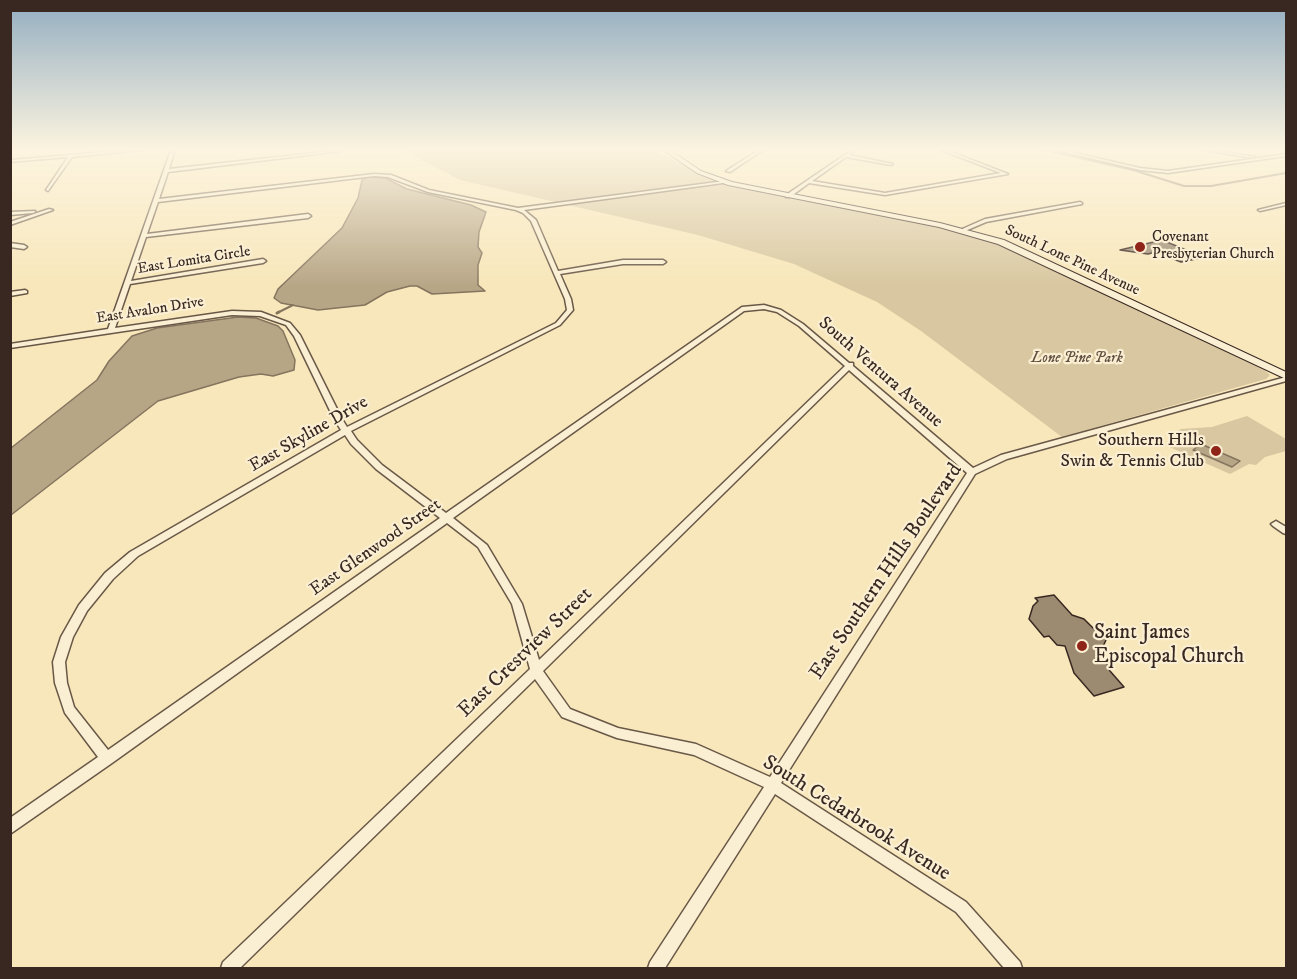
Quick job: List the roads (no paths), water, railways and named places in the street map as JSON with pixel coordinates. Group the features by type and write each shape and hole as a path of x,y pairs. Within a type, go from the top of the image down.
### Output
{"main road":[{"name":"South Lone Pine Avenue","path":"788,196 963,230 1018,249 1287,377"}],"street":[{"path":"111,331 158,196"},
{"path":"156,201 200,196"},
{"path":"451,196 525,212 533,220 556,273 623,262 663,262"},
{"path":"517,209 619,196"},
{"path":"963,230 985,221 1080,203"},
{"path":"1260,210 1287,204"},
{"path":"10,214 51,210 10,224"},
{"path":"144,236 309,216"},
{"path":"10,245 24,248"},
{"name":"East Lomita Circle","path":"128,283 263,261"},
{"name":"East Skyline Drive","path":"107,759 69,709 61,683 59,662 68,637 91,597 109,576 134,554 345,431 558,324 570,310 568,299 556,273"},
{"path":"10,294 25,292"},
{"name":"South Ventura Avenue","path":"764,307 779,311 801,325 972,472"},
{"name":"East Glenwood Street","path":"10,827 742,309 764,307"},
{"name":"East Avalon Drive","path":"10,346 239,313 267,315 292,327"},
{"name":"South Cedarbrook Avenue","path":"292,327 345,431 379,466 482,544 517,604 536,671 566,713 617,733 696,750 771,784 961,908 1014,969"},
{"name":"East Crestview Street","path":"229,969 850,365"},
{"name":"East Southern Hills Boulevard","path":"656,969 771,784 972,472 1004,457 1287,377"},
{"path":"1276,524 1287,531"}],"waterway":[{"path":"277,313 293,305"}],"place":[{"name":"Covenant Presbyterian Church","path":"1140,247"},
{"name":"Southern Hills Swin & Tennis Club","path":"1216,451"},
{"name":"Saint James Episcopal Church","path":"1082,646"}],"park label":[{"name":"Lone Pine Park","path":"1077,359"}]}
